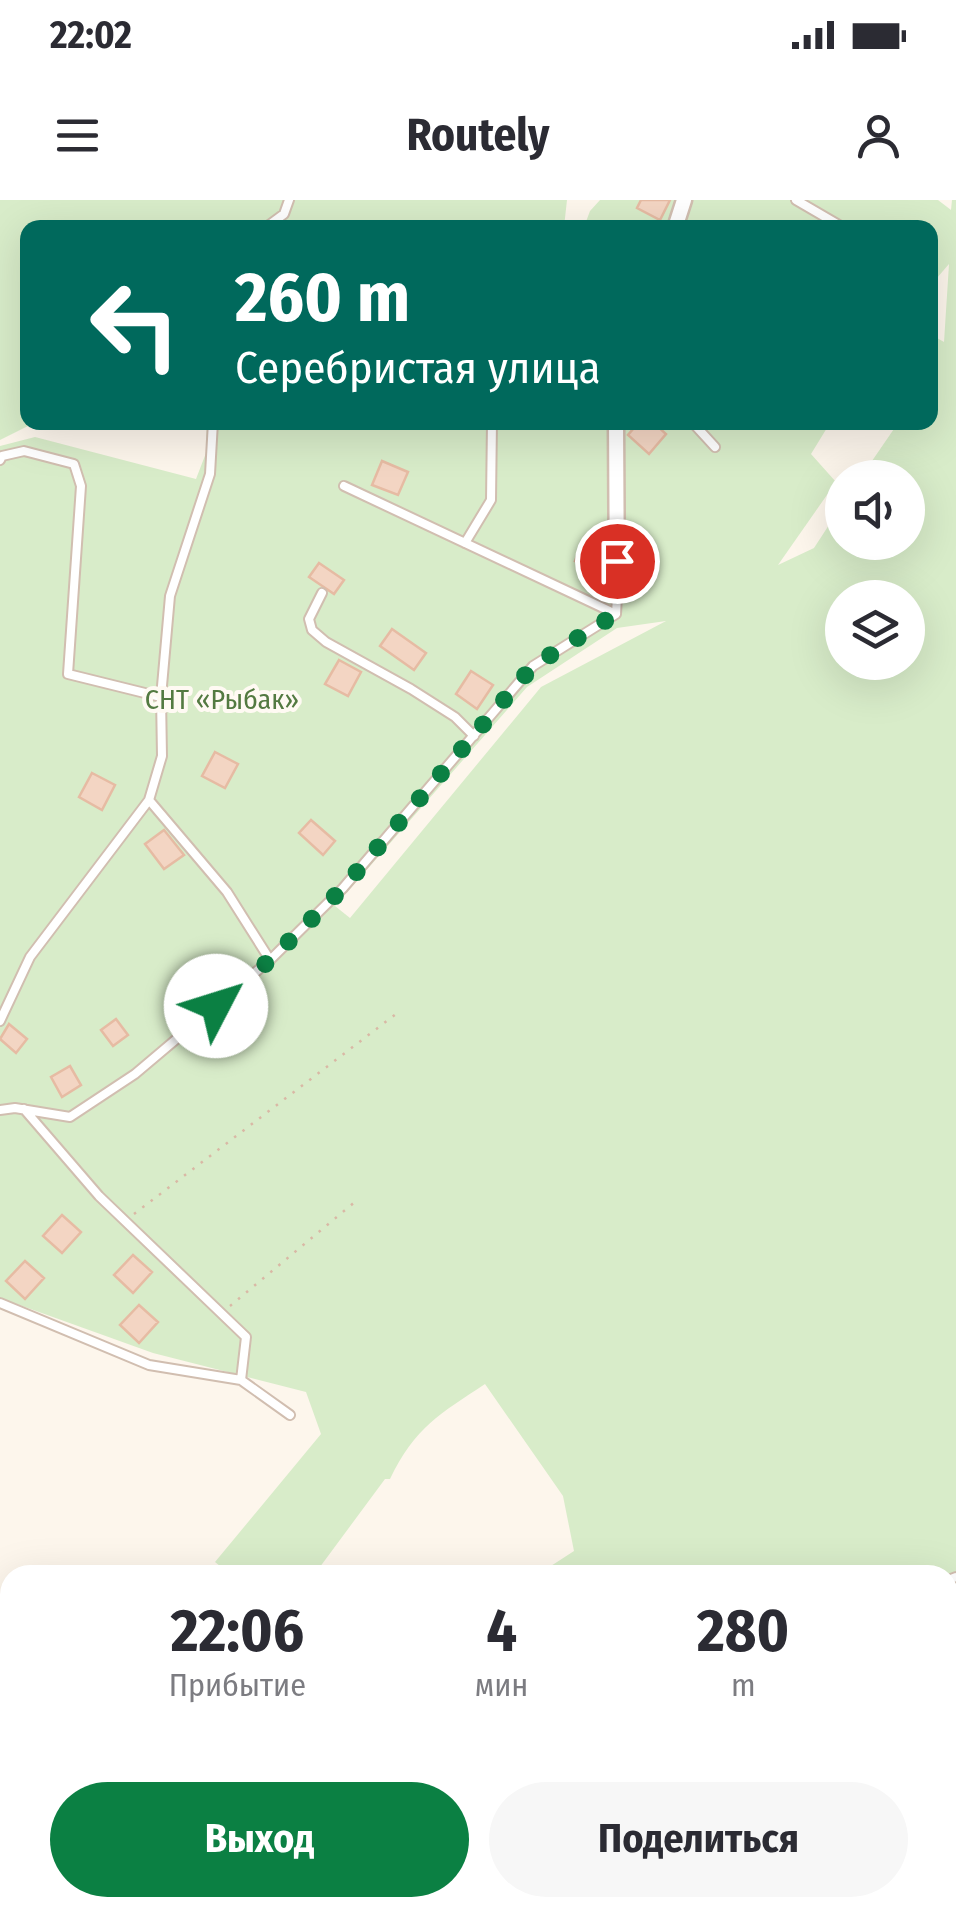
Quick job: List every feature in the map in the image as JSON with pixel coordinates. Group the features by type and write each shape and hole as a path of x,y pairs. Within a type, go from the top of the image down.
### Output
{"street":[{"path":"616,430 618,596"}],"lane":[{"path":"796,200 830,220"},
{"path":"0,1021 30,957 149,800 162,756 170,596 210,474 213,430"},
{"path":"465,543 490,500 492,430"},
{"path":"700,430 716,447"},
{"path":"0,460 24,450 74,464 81,486 68,674 162,698"},
{"path":"344,486 616,614"},
{"path":"322,592 309,619 312,630 454,717 474,736"},
{"path":"616,614 618,596"},
{"path":"0,1110 70,1117 135,1074 270,960 343,888 533,666 616,614"},
{"path":"149,800 227,892 270,960"},
{"path":"24,1110 124,1221 246,1337 241,1380"},
{"path":"0,1303 149,1365 241,1380 290,1415"}],"path":[{"path":"124,1221 396,1014"},
{"path":"221,1313 356,1202"}],"green space":[{"path":"0,200 567,200 565,220 20,220 20,430 0,440"},
{"name":"СНТ «Рыбак»","path":"600,200 938,200 951,210 952,200 956,200 956,1565 552,1565 574,1551 563,1496 485,1384 419,1434 390,1479 385,1479 321,1565 219,1565 215,1562 321,1434 306,1392 153,1353 0,1298 0,446 35,437 196,479 206,453 207,430 826,430 811,454 825,470 825,498 778,565 814,548 825,531 825,560 925,560 925,460 873,460 893,430 938,430 938,339 944,342 949,264 938,277 938,220 587,220","holes":["666,621 541,687 350,918 335,906 527,687 617,628"]}],"building":[{"path":"641,200 670,200 660,220 637,208"},
{"path":"632,430 662,430 666,434 649,454 628,435"},
{"path":"382,461 408,472 398,495 372,485"},
{"path":"585,537 606,546 601,572 575,561"},
{"path":"319,563 344,580 334,594 309,577"},
{"path":"392,629 426,653 414,670 380,646"},
{"path":"339,660 361,672 348,696 325,684"},
{"path":"471,671 493,685 477,709 456,694"},
{"path":"215,752 238,764 225,788 202,776"},
{"path":"92,773 115,785 102,810 79,797"},
{"path":"311,820 335,841 323,855 299,833"},
{"path":"164,830 184,855 164,869 145,844"},
{"path":"221,958 233,975 210,991 198,974"},
{"path":"116,1019 128,1035 113,1046 101,1030"},
{"path":"9,1024 27,1039 16,1053 0,1039"},
{"path":"70,1066 81,1085 62,1097 51,1077"},
{"path":"62,1215 81,1232 62,1253 43,1236"},
{"path":"133,1255 152,1272 133,1293 114,1275"},
{"path":"25,1261 44,1278 25,1299 6,1281"},
{"path":"139,1305 158,1322 139,1343 120,1325"}],"route":[{"path":"216,1006 270,960 343,888 533,666 616,614 617,561"}]}
